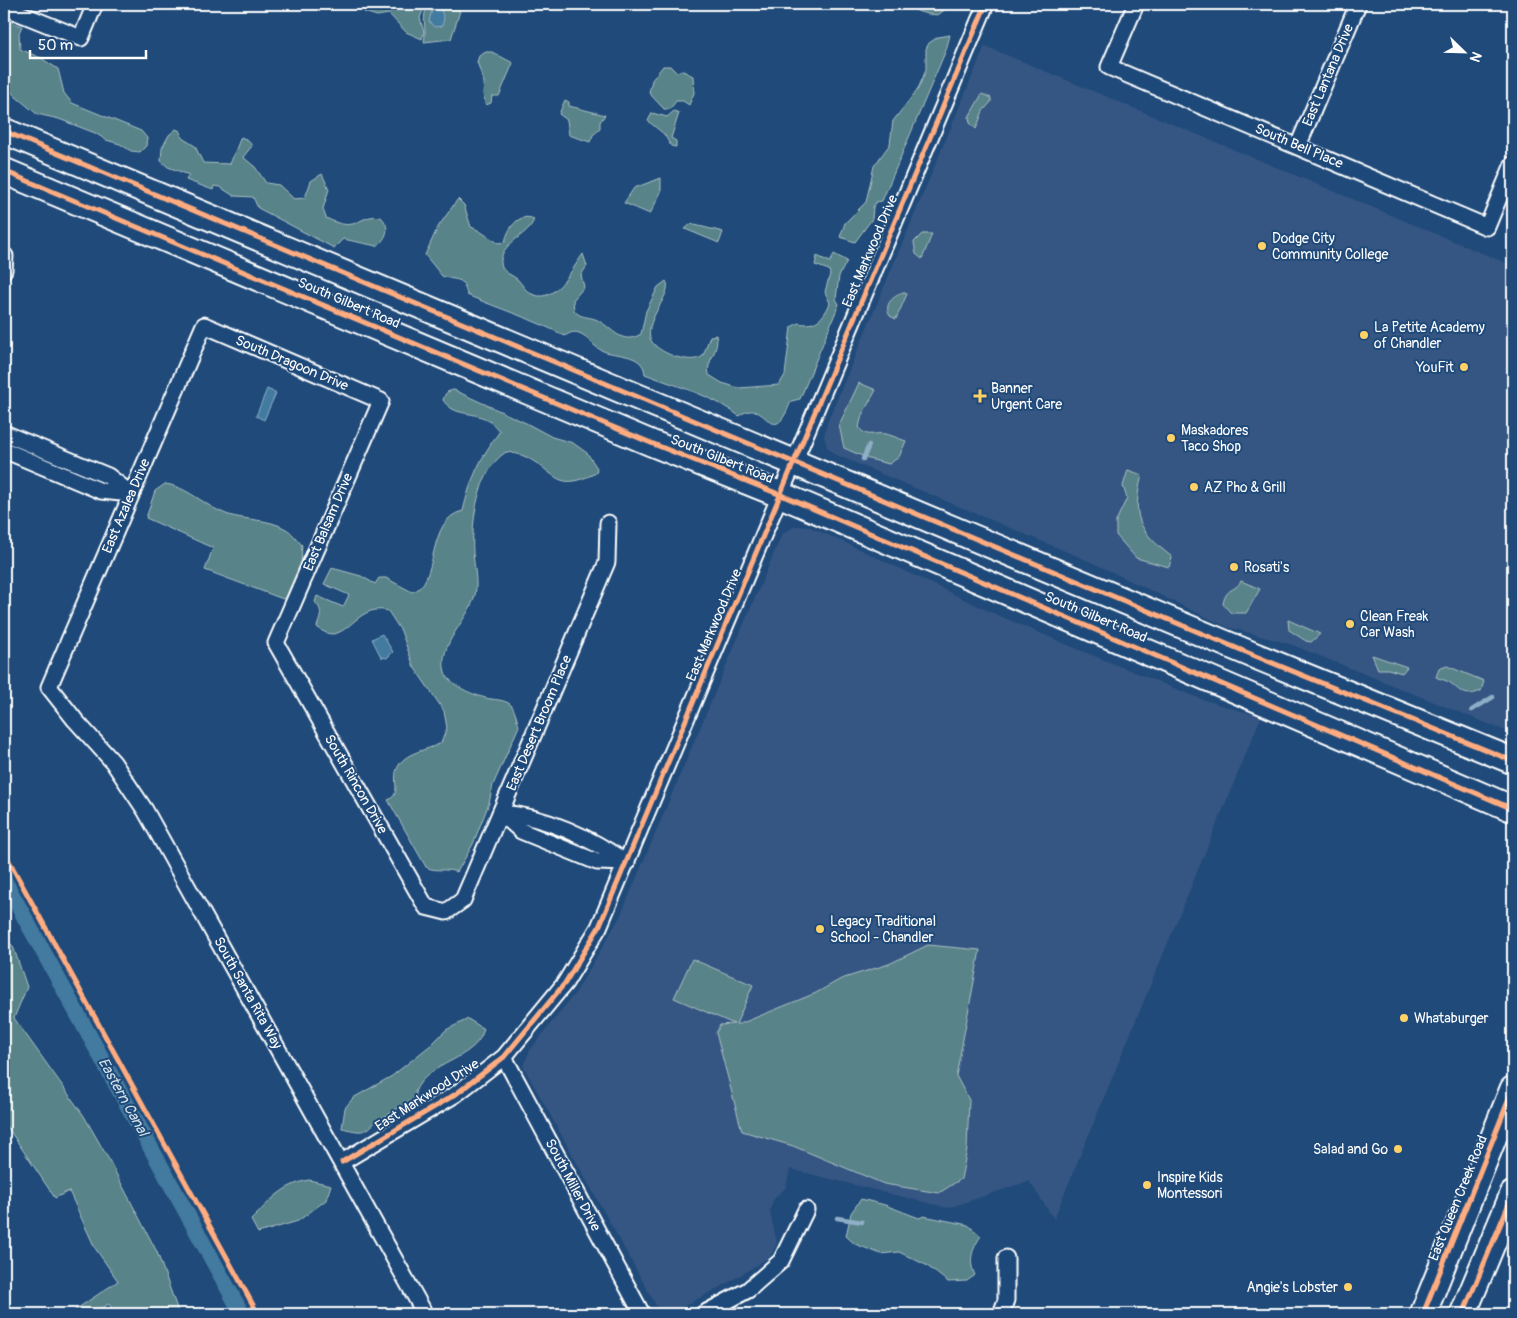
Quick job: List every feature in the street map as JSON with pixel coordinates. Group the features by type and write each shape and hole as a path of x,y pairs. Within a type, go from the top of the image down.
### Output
{"main road":[{"name":"South Gilbert Road","path":"4,132 1252,655 1513,761"},
{"name":"South Gilbert Road","path":"4,171 781,495 1513,809"},
{"name":"East Queen Creek Road","path":"1423,1314 1513,1089"},
{"path":"1463,1314 1513,1194"}],"street":[{"path":"4,7 81,38 95,4"},
{"name":"East Markwood Drive","path":"342,1162 456,1094 504,1057 565,983 599,927 986,4"},
{"name":"South Bell Place","path":"1136,4 1109,67 1487,227 1513,164"},
{"name":"East Lantana Drive","path":"1298,146 1358,4"},
{"name":"South Dragoon Drive","path":"204,325 381,401"},
{"name":"East Azalea Drive","path":"49,687 204,325"},
{"name":"East Balsam Drive","path":"276,643 381,401"},
{"path":"4,433 108,476 131,494"},
{"path":"4,450 101,491 131,494"},
{"name":"East Desert Broom Place","path":"446,912 463,900 608,562 608,523"},
{"name":"South Rincon Drive","path":"276,643 426,907 446,912"},
{"name":"South Santa Rita Way","path":"49,687 75,720 113,762 145,810 425,1314"},
{"path":"500,813 526,815 602,846 627,863"},
{"name":"South Miller Drive","path":"504,1057 642,1314"},
{"path":"703,1314 748,1290 781,1261 806,1210"},
{"path":"1001,1314 1006,1300 1006,1258"}],"shaded area":[{"path":"430,4 451,4 440,7 444,19 442,26 434,27 429,21 432,10"},
{"path":"985,46 1513,266 1513,734 1290,644 1227,627 1091,562 834,454 827,447 824,436 827,423"},
{"path":"267,389 276,393 264,420 256,416"},
{"name":"Legacy Traditional School - Chandler","path":"795,526 810,527 993,613 1082,651 1201,699 1261,717 1054,1219 1029,1181 948,1208 790,1169 786,1187 773,1200 770,1212 777,1243 770,1257 724,1285 673,1312 666,1313 657,1307 523,1066 530,1050 576,992 620,917 782,534"},
{"path":"382,634 393,652 387,658 381,657 372,639"}],"green space":[{"path":"366,4 416,4 423,10 420,18 424,32 422,39 406,32 389,14 377,16 364,12"},
{"path":"422,4 460,4 457,9 460,11 451,39 424,42 426,8"},
{"path":"908,4 952,4 938,15 918,11"},
{"path":"4,19 22,26 19,33 20,49 41,58 58,69 64,93 72,103 141,131 147,138 146,146 140,152 131,151 95,133 59,119 37,114 15,96 4,83"},
{"path":"950,35 946,50 882,201 876,202 873,207 872,219 855,242 840,237 845,223 866,202 874,166 890,144 893,121 918,89 926,70 926,49 929,43 938,37"},
{"path":"486,52 492,52 513,63 499,96 492,96 491,103 486,105 483,94 484,82 477,62 479,56"},
{"path":"663,66 670,66 676,72 683,71 693,76 694,93 689,105 683,101 676,101 670,109 664,109 649,93 652,80"},
{"path":"982,94 991,98 991,102 983,111 976,129 970,123 969,117"},
{"path":"565,100 569,102 569,106 605,115 600,122 600,129 593,135 590,142 569,135 567,120 559,114"},
{"path":"674,111 679,113 671,138 676,141 676,147 671,146 664,134 648,121 652,113 667,117"},
{"path":"176,129 180,131 182,138 195,146 203,163 230,164 241,137 248,140 252,146 243,157 255,167 266,183 279,185 294,199 305,198 311,181 322,174 329,189 323,209 326,218 337,223 352,224 367,218 381,217 387,228 383,240 377,246 343,239 334,248 258,208 253,197 234,196 220,187 214,186 213,190 186,180 189,175 168,167 161,161 162,148 169,135"},
{"path":"661,178 661,192 650,214 624,203 634,188"},
{"path":"458,199 464,205 471,227 498,243 505,242 512,227 519,220 529,217 534,219 532,225 506,248 501,260 504,270 517,279 530,293 539,296 547,295 554,291 561,285 583,254 587,266 581,275 584,287 573,300 574,310 581,316 601,322 621,337 634,337 641,334 646,311 658,287 666,281 666,292 655,314 650,330 650,338 653,343 658,348 674,356 697,359 703,356 710,336 716,335 716,346 709,365 709,375 722,383 739,388 779,385 785,375 791,327 799,323 810,324 818,320 825,313 830,303 825,292 830,274 829,270 815,265 817,256 830,262 834,254 847,261 839,276 836,299 839,304 800,399 791,401 784,416 778,423 773,423 756,412 748,411 739,416 705,396 645,374 639,362 628,356 601,350 579,333 575,332 565,336 529,319 467,295 462,282 442,276 425,255 438,227"},
{"path":"691,224 723,232 719,243 685,229"},
{"path":"922,234 932,234 922,259 916,254 914,242"},
{"path":"903,292 907,294 896,319 890,316 888,304"},
{"path":"859,383 876,390 862,415 859,427 862,431 867,434 888,435 906,441 899,457 889,464 869,459 844,448 839,425"},
{"path":"454,390 552,437 573,443 587,453 597,468 596,473 583,479 564,481 526,457 506,452 496,460 489,471 478,497 473,526 473,553 476,574 475,595 467,614 449,642 445,652 445,672 451,681 468,692 511,705 519,726 493,785 489,803 473,844 457,872 426,867 388,800 396,791 396,774 400,763 416,752 441,743 447,728 444,711 414,667 401,631 388,611 376,610 366,613 335,634 327,633 317,627 320,611 315,602 317,596 343,607 349,595 324,584 332,568 361,576 375,584 379,578 386,578 412,592 421,587 426,578 443,526 451,516 463,511 477,469 500,431 486,419 457,411 447,405 443,400 448,392"},
{"path":"1128,470 1142,475 1137,502 1140,522 1152,539 1172,557 1169,567 1136,558 1116,535 1116,521 1127,498 1123,486"},
{"path":"165,484 180,488 226,514 272,523 288,530 302,545 300,588 283,599 205,570 213,548 146,518 155,491"},
{"path":"1241,581 1260,589 1246,613 1231,613 1223,604 1224,599 1228,592"},
{"path":"1288,620 1320,634 1311,642 1306,641 1289,630"},
{"path":"1372,655 1407,667 1402,673 1388,669 1378,669"},
{"path":"1447,666 1484,681 1481,691 1468,694 1436,677 1439,669"},
{"path":"4,937 13,946 27,987 14,1018 84,1116 108,1158 157,1252 179,1314 116,1314 109,1304 91,1314 69,1314 118,1281 95,1248 69,1191 55,1198 4,1122"},
{"path":"928,945 980,950 956,1076 969,1100 967,1149 961,1179 939,1193 884,1184 793,1146 742,1131 716,1033 720,1025 734,1024 674,998 692,959 753,985 736,1024 740,1024 816,993 841,979 889,964"},
{"path":"468,1019 484,1029 479,1040 472,1048 440,1067 421,1082 415,1092 417,1097 364,1131 342,1128 345,1108 353,1098 392,1076 432,1044 446,1030"},
{"path":"309,1180 331,1185 326,1200 298,1221 258,1233 251,1220 284,1190"},
{"path":"861,1199 885,1205 919,1218 924,1216 968,1225 981,1236 975,1246 971,1260 975,1275 967,1281 948,1282 926,1265 899,1252 881,1254 855,1244 846,1236 851,1213"}],"waterway":[{"path":"863,459 869,445"},
{"path":"1472,710 1493,697"},
{"name":"Eastern Canal","path":"4,880 242,1314"},
{"path":"837,1218 862,1222"}],"cycle path":[{"path":"342,1162 456,1094 504,1057 565,983 599,927 986,4"},
{"path":"4,131 1253,655 1513,761"},
{"path":"4,171 651,443 781,495 1513,809"},
{"path":"4,852 258,1314"},
{"path":"1423,1314 1513,1089"},
{"path":"1463,1314 1513,1194"}],"place":[{"name":"Dodge City Community College","path":"1262,246"},
{"name":"La Petite Academy of Chandler","path":"1364,335"},
{"name":"YouFit","path":"1464,367"},
{"name":"Banner Urgent Care","path":"980,396"},
{"name":"Maskadores Taco Shop","path":"1171,438"},
{"name":"AZ Pho & Grill","path":"1194,487"},
{"name":"Rosati's","path":"1234,567"},
{"name":"Clean Freak Car Wash","path":"1350,624"},
{"name":"Legacy Traditional School - Chandler","path":"820,929"},
{"name":"Whataburger","path":"1404,1018"},
{"name":"Salad and Go","path":"1398,1149"},
{"name":"Inspire Kids Montessori","path":"1147,1185"},
{"name":"Angie's Lobster","path":"1348,1287"}]}
